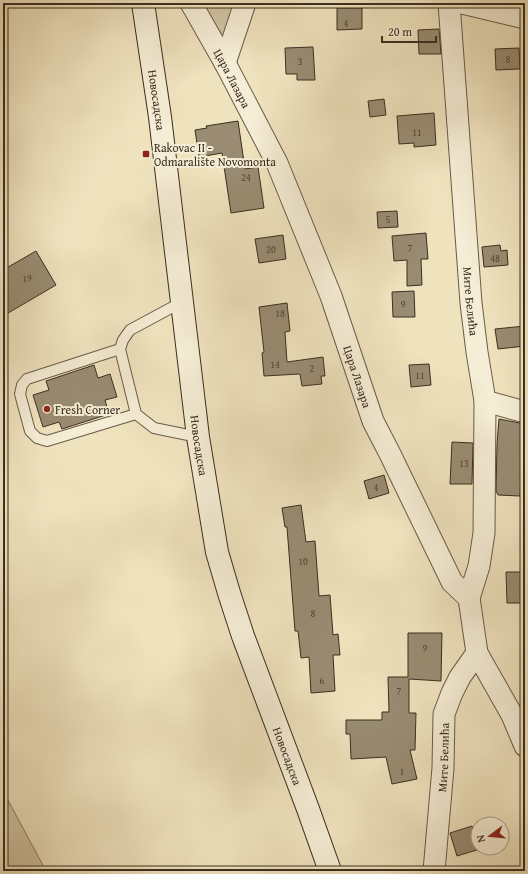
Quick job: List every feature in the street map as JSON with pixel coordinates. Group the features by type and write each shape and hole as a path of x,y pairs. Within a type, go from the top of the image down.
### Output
{"main road":[{"name":"Новосадска","path":"143,3 160,117 198,437 218,552 229,593 262,687 330,871"}],"street":[{"name":"Цара Лазара","path":"191,3 225,63 276,163 331,296 373,421 452,582 469,598"},
{"path":"225,63 245,3"},
{"name":"Мите Белића","path":"449,3 471,303 485,401 484,533 479,566 469,598"},
{"path":"462,3 525,18"},
{"path":"485,401 525,412"},
{"path":"469,598 477,653 512,715 525,746"},
{"name":"Мите Белића","path":"434,871 443,768 444,714 460,676 477,653"}],"lane":[{"path":"182,302 130,330 123,340 120,349 136,414 144,422 154,428 198,437"},
{"path":"120,349 27,379 22,385 20,394 30,431 37,438 47,441 136,414"}],"shaded area":[{"path":"201,3 240,3 227,39 217,34"},
{"path":"3,792 9,802 46,871 3,871"}],"building":[{"path":"337,8 362,8 362,29 337,30"},
{"path":"439,29 441,54 419,54 418,30"},
{"path":"313,47 315,80 297,80 297,74 286,74 285,48"},
{"path":"519,48 520,69 496,70 495,49"},
{"path":"384,99 386,115 370,117 368,101"},
{"path":"434,113 436,145 414,147 414,143 399,144 397,116"},
{"path":"238,121 245,169 258,167 264,208 231,213 222,153 199,157 195,130 207,128 206,126"},
{"path":"397,211 398,227 378,228 377,212"},
{"path":"426,233 428,259 421,259 422,285 407,286 407,260 394,261 392,236"},
{"path":"283,235 286,259 259,263 255,239"},
{"path":"500,245 501,251 507,250 508,265 484,267 482,247"},
{"path":"36,251 56,285 3,316 3,270"},
{"path":"414,291 415,317 393,317 392,292"},
{"path":"287,303 290,331 285,332 287,362 323,357 325,376 321,376 322,384 302,386 300,374 264,376 262,353 264,352 259,307"},
{"path":"525,326 525,346 498,349 495,329"},
{"path":"429,364 431,385 411,387 409,365"},
{"path":"94,365 98,378 110,374 117,397 105,400 109,414 62,429 59,422 43,427 33,395 49,390 46,381"},
{"path":"499,419 525,424 525,484 521,483 520,496 498,495 496,491"},
{"path":"452,442 473,443 472,484 450,484"},
{"path":"384,475 389,493 369,499 364,481"},
{"path":"301,505 306,542 315,541 319,596 330,595 333,635 338,634 340,655 333,655 335,691 311,693 309,657 301,658 298,631 295,631 287,527 285,527 282,508"},
{"path":"506,572 525,572 525,603 507,603"},
{"path":"408,633 442,633 441,681 409,679 409,713 416,713 415,750 410,750 417,779 392,784 386,757 351,759 350,734 346,734 346,720 382,720 382,712 389,712 388,677 408,677"},
{"path":"470,827 470,852 457,856 450,833"}],"place":[{"name":"Rakovac II - Odmaralište Novomonta","path":"146,154"},
{"name":"Fresh Corner","path":"47,409"}]}
